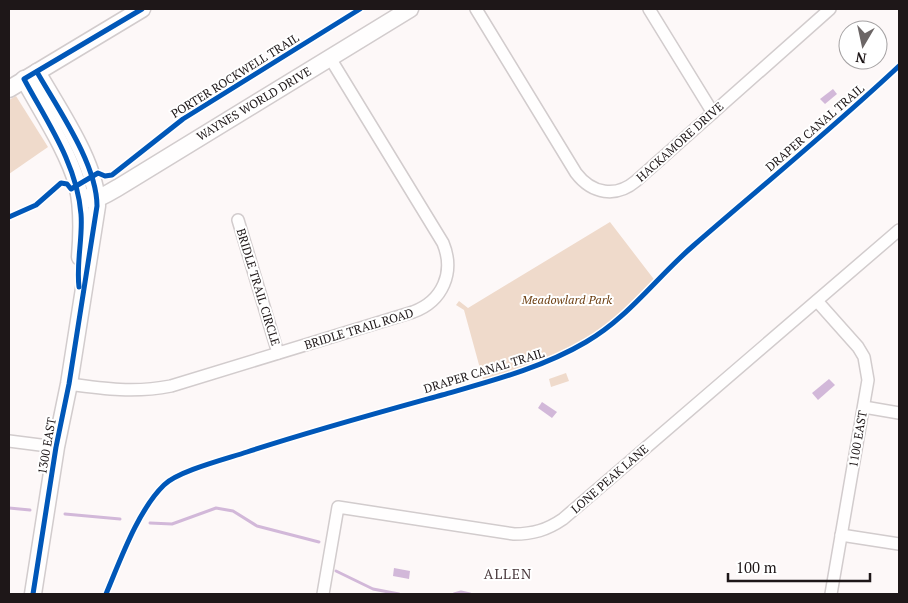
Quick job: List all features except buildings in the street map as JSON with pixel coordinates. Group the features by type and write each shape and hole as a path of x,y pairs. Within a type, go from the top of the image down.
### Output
{"main road":[{"path":"9,89 22,76 142,9"},
{"name":"WAYNES WORLD DRIVE","path":"97,198 119,187 410,9"},
{"path":"68,127 54,87 55,75 63,66 104,38 122,21"},
{"name":"1300 EAST","path":"22,76 68,127 89,167 97,198 96,216 69,384 56,447 33,594"},
{"name":"1300 EAST","path":"22,76 68,161 78,193 82,228 78,280 82,302"},
{"path":"78,193 86,199 97,198"}],"street":[{"name":"HACKAMORE DRIVE","path":"476,9 576,173 586,184 593,188 600,191 613,192 631,186 830,9"},
{"path":"649,9 713,113"},
{"name":"BRIDLE TRAIL ROAD","path":"69,384 121,391 159,389 421,309 441,292 447,276 448,259 443,243 330,58"},
{"name":"BRIDLE TRAIL CIRCLE","path":"238,220 278,353"},
{"name":"LONE PEAK LANE","path":"323,594 338,506 514,534 545,530 563,520 899,230"},
{"name":"1100 EAST","path":"817,301 858,347 864,357 868,380 831,594"},
{"path":"864,407 899,412"},
{"path":"9,441 56,447"},
{"path":"841,535 899,544"}],"green space":[{"path":"16,96 48,147 9,174 9,100"},
{"name":"Meadowlard Park","path":"610,222 656,282 621,317 584,343 542,363 484,383 464,310 456,305 459,301 468,308"},
{"path":"566,373 569,381 551,387 549,379"}],"shaded area":[{"path":"833,89 837,94 825,104 820,99"},
{"path":"829,379 835,385 818,400 812,393"},
{"path":"542,402 557,412 552,418 538,408"},
{"path":"394,568 410,571 409,579 393,576"}],"waterway":[{"path":"9,508 30,510"},
{"path":"150,523 172,524 216,508 233,511 257,526 319,542"},
{"path":"65,514 120,519"},
{"path":"336,571 373,589 399,594"},
{"path":"454,594 461,592 470,594"}],"cycle path":[{"path":"79,287 81,214 74,178 60,144 24,79 142,9"},
{"name":"PORTER ROCKWELL TRAIL","path":"9,217 36,205 61,183 67,184 71,189 98,173 105,176 112,175 183,119 360,9"},
{"name":"DRAPER CANAL TRAIL","path":"106,594 138,522 155,496 171,480 203,466 271,444 516,373 534,367 586,342 629,309 693,246 899,66"},
{"path":"33,594 97,206 91,173 84,155 37,72"}],"district":[{"name":"ALLEN","path":"508,574"}]}
